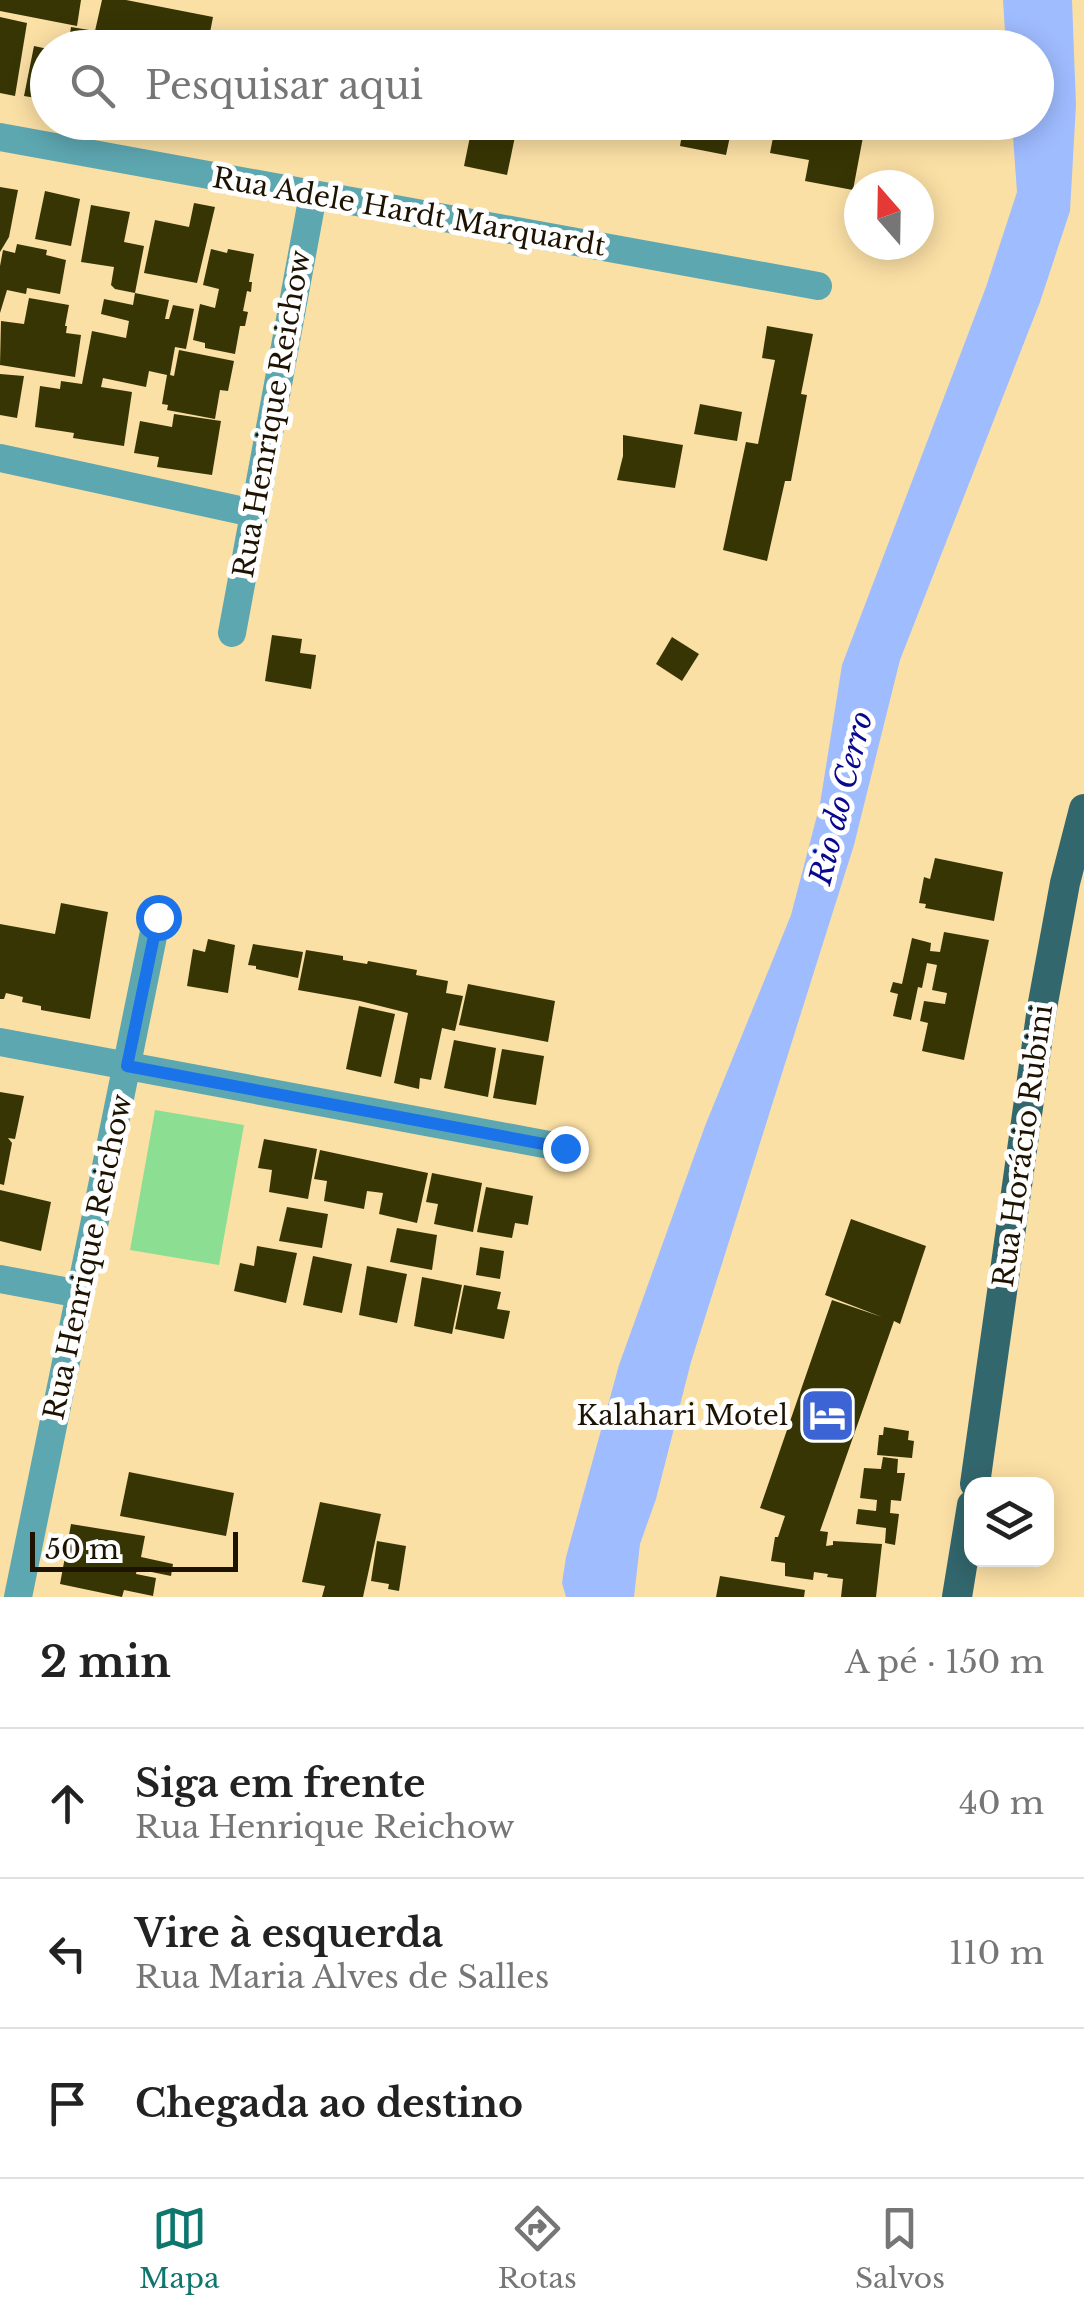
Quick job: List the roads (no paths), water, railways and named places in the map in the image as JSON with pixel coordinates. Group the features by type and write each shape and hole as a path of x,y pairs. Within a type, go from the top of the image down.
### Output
{"main road":[{"name":"Rua Horácio Rubini","path":"976,1477 1042,1008 1065,883 1084,809"},
{"path":"956,1597 964,1551"}],"street":[{"name":"Rua Adele Hardt Marquardt","path":"0,136 818,286"},
{"name":"Rua Henrique Reichow","path":"232,633 313,195"},
{"path":"0,458 253,513"},
{"name":"Rua Henrique Reichow","path":"18,1597 158,917"},
{"path":"0,1042 565,1148"},
{"path":"0,1278 80,1294"}],"water":[{"name":"Rio do Cerro","path":"1003,0 1072,0 1076,105 1070,211 1040,302 900,660 854,845 691,1362 656,1499 640,1544 634,1597 566,1597 562,1583 566,1557 619,1365 705,1126 791,915 820,804 842,665 986,287 1017,192 1013,140 1054,140 1054,30 1005,30"}],"place":[{"name":"Kalahari Motel","path":"827,1415"}]}
